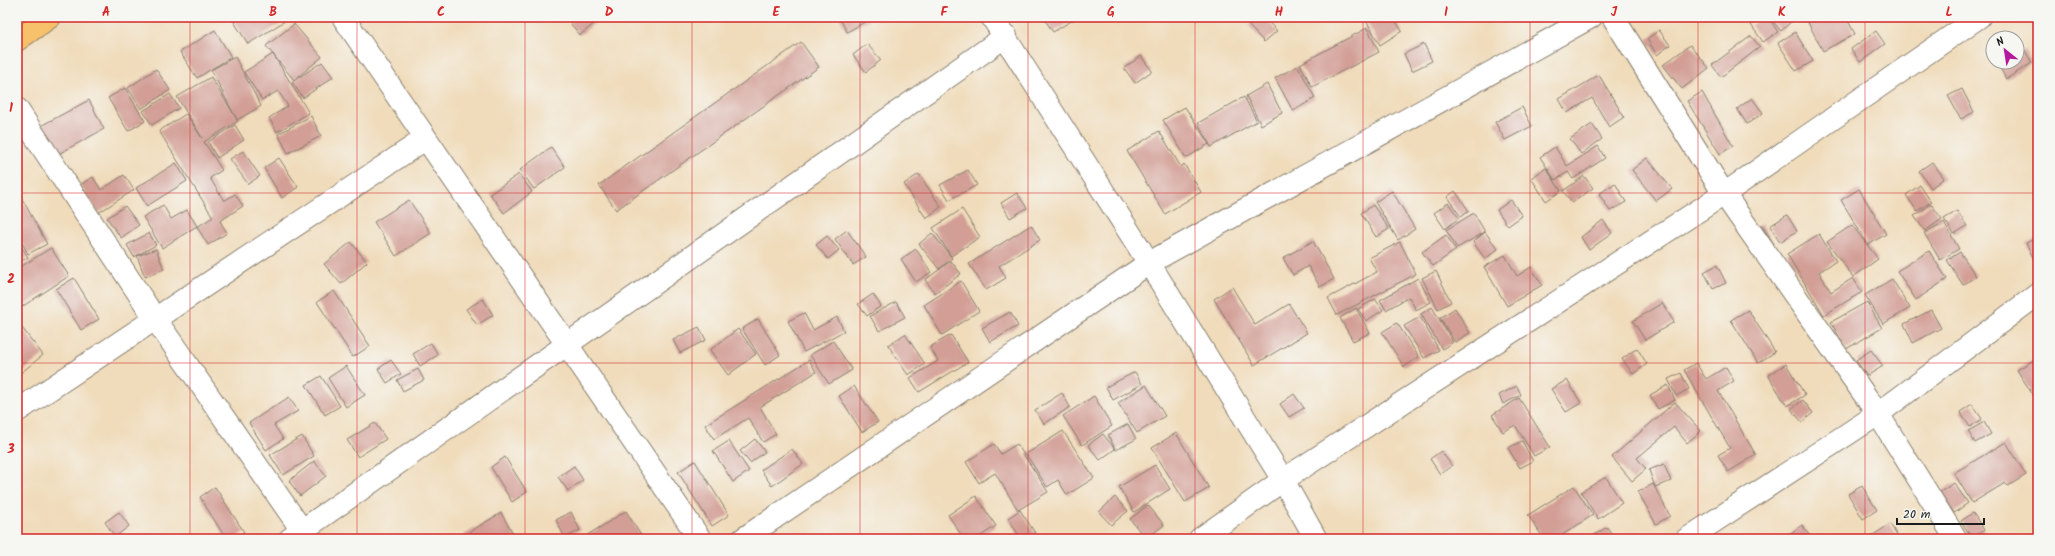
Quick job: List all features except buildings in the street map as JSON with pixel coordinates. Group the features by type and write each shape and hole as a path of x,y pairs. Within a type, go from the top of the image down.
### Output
{"highway":[{"path":"17,40 50,17"}],"street":[{"path":"343,17 700,539"},
{"path":"992,17 1006,36 1149,263 1282,480 1316,539"},
{"path":"743,539 1149,263 1591,17"},
{"path":"1613,17 1724,194 1878,414 1956,539"},
{"path":"1200,539 1282,480 1724,194 1979,17"},
{"path":"17,109 300,536 1006,36"},
{"path":"17,411 156,320 425,139"},
{"path":"1687,539 1878,414 2038,294"}]}
